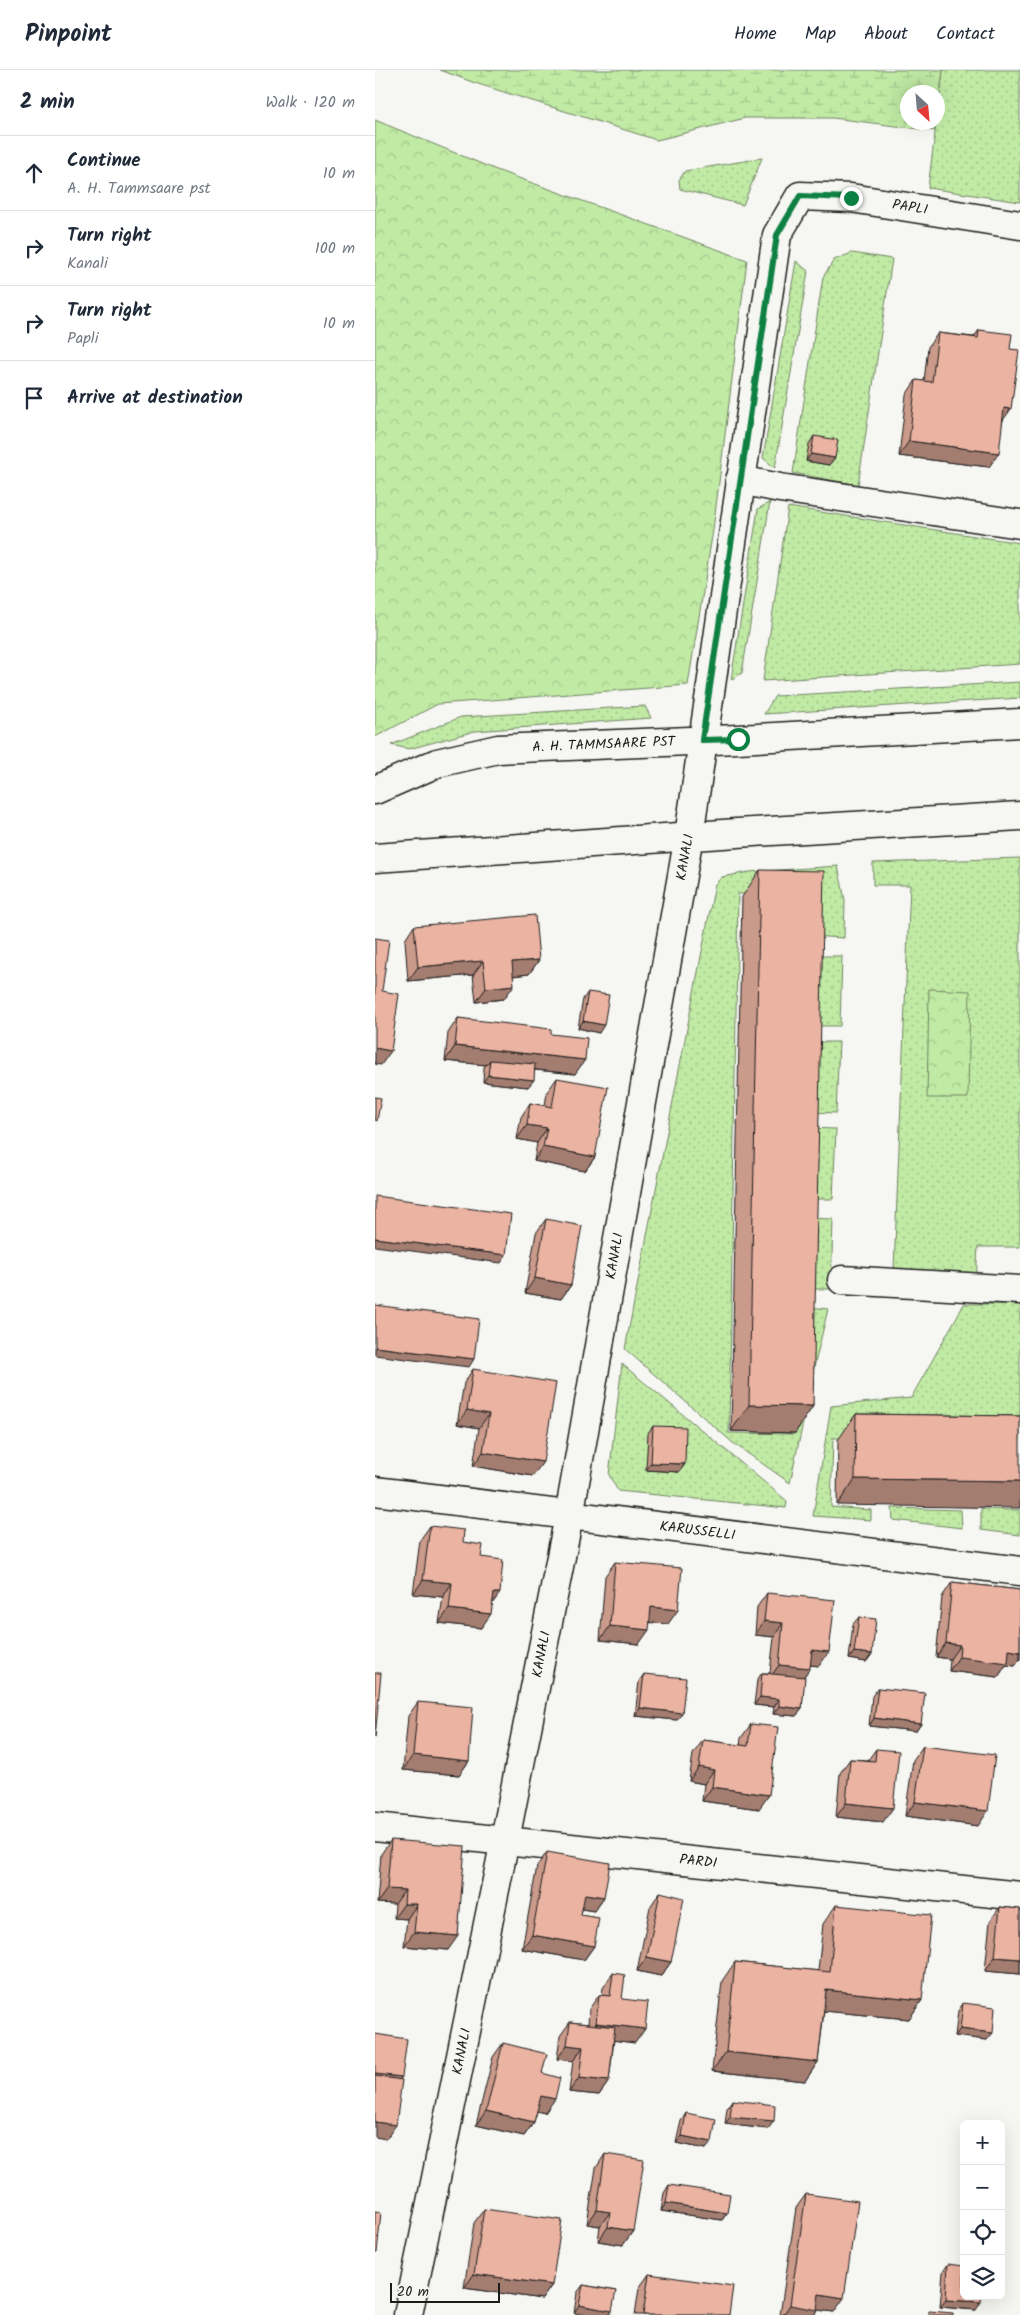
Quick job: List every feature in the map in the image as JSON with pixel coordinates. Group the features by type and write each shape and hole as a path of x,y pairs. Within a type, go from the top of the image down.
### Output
{"street":[{"name":"PAPLI","path":"800,196 851,198 1020,225"},
{"name":"KANALI","path":"408,2315 569,1516 689,836 777,235 800,196"},
{"path":"740,480 780,488 1020,524"},
{"name":"A. H. TAMMSAARE PST","path":"375,790 437,763 498,749 1020,723"},
{"path":"375,858 689,836 1020,816"},
{"path":"842,1280 1020,1290"},
{"name":"KARUSSELLI","path":"375,1491 1020,1571"},
{"name":"PARDI","path":"375,1827 1020,1896"}],"green space":[{"path":"440,70 943,70 941,85 900,85 900,127 833,118 745,118 657,140 475,83"},
{"path":"943,70 1020,70 1020,202 928,188 935,130 945,130 945,85 941,85"},
{"path":"375,120 499,171 747,260 713,530 688,685 438,704 375,737"},
{"path":"762,158 743,205 680,189 679,180 685,171"},
{"path":"852,253 892,259 858,485 793,473 823,277 834,260"},
{"path":"796,261 808,271 775,468 763,458"},
{"path":"770,502 742,673 731,680 758,509"},
{"path":"788,507 1020,543 1020,664 763,681"},
{"path":"1020,682 1020,698 764,714 775,696"},
{"path":"645,706 651,718 475,731 409,749 391,745 461,717"},
{"path":"1020,858 1020,1247 978,1247 976,1280 954,1280 954,1272 894,1269 910,885 873,885 873,863"},
{"path":"838,866 845,900 844,938 809,936 809,894 738,894 729,1433 795,1434 799,1395 809,1395 790,1483 733,1443 625,1349 715,884 722,877 749,872"},
{"path":"813,956 842,956 840,1026 810,1026"},
{"path":"929,989 970,991 968,1098 927,1098"},
{"path":"809,1042 839,1042 836,1113 807,1112"},
{"path":"806,1128 836,1129 833,1199 804,1199"},
{"path":"803,1218 833,1219 831,1289 801,1289"},
{"path":"964,1304 1020,1304 1020,1440 833,1438 831,1507 871,1510 871,1520 813,1516 831,1406 911,1398"},
{"path":"801,1306 828,1309 812,1376"},
{"path":"622,1364 787,1501 786,1508 618,1491 609,1475"},
{"path":"892,1508 961,1510 962,1528 893,1520"},
{"path":"981,1509 1020,1510 1020,1535 981,1530"}],"building":[{"path":"979,330 1012,334 1010,349 1019,350 1011,409 1004,408 999,453 909,441 916,380 932,382 938,333 978,338"},
{"path":"814,436 838,440 835,458 811,454"},
{"path":"760,870 824,871 813,1406 749,1405"},
{"path":"535,915 539,960 512,962 514,985 486,988 483,961 418,967 414,926"},
{"path":"375,938 389,940 382,991 399,994 391,1051 375,1048"},
{"path":"588,992 609,995 604,1025 583,1021"},
{"path":"458,1018 551,1029 551,1034 587,1038 585,1060 455,1046"},
{"path":"490,1060 535,1064 534,1080 488,1075"},
{"path":"557,1078 608,1087 595,1157 543,1147 547,1128 527,1125 530,1103 552,1107"},
{"path":"375,1097 381,1098 377,1121 375,1120"},
{"path":"375,1196 511,1214 506,1255 375,1238"},
{"path":"546,1219 582,1226 571,1285 535,1278"},
{"path":"375,1305 479,1319 474,1359 375,1347"},
{"path":"473,1369 556,1383 543,1462 483,1452 489,1414 467,1410"},
{"path":"856,1414 1020,1416 1020,1481 855,1479"},
{"path":"653,1426 686,1427 685,1464 651,1463"},
{"path":"430,1526 464,1530 463,1542 483,1545 481,1557 503,1560 500,1593 494,1593 491,1614 449,1609 452,1583 423,1580"},
{"path":"615,1562 682,1568 678,1610 651,1607 649,1630 610,1626"},
{"path":"952,1582 1020,1590 1020,1652 1009,1650 1008,1663 959,1657 960,1645 946,1643"},
{"path":"767,1593 835,1600 829,1652 812,1650 810,1668 779,1665 783,1623 764,1621"},
{"path":"859,1617 876,1619 872,1654 854,1652"},
{"path":"375,1673 381,1673 375,1738"},
{"path":"762,1673 805,1677 802,1709 779,1706 779,1699 760,1697"},
{"path":"644,1674 686,1678 682,1713 640,1708"},
{"path":"878,1688 925,1693 921,1724 874,1718"},
{"path":"418,1702 473,1707 469,1761 413,1755"},
{"path":"751,1724 778,1727 769,1795 712,1787 714,1770 699,1767 703,1740 748,1746"},
{"path":"923,1746 995,1755 988,1811 915,1802"},
{"path":"876,1749 899,1751 893,1808 846,1803 850,1759 875,1761"},
{"path":"391,1840 465,1846 458,1936 414,1932 417,1904 404,1904 405,1890 387,1889"},
{"path":"547,1852 610,1863 604,1897 585,1894 581,1915 599,1918 594,1946 532,1935"},
{"path":"660,1892 684,1898 671,1962 647,1957"},
{"path":"836,1905 931,1915 922,2000 826,1990 818,2062 726,2052 735,1962 830,1972"},
{"path":"1000,1907 1020,1909 1020,1959 995,1957"},
{"path":"613,1973 625,1975 622,1999 648,2002 645,2029 596,2023 599,1995 610,1996"},
{"path":"963,2003 995,2007 993,2033 960,2029"},
{"path":"570,2022 615,2027 609,2081 579,2078 583,2047 567,2045"},
{"path":"375,2034 407,2039 402,2077 375,2074"},
{"path":"503,2043 547,2054 542,2073 560,2078 555,2099 541,2096 534,2122 486,2111"},
{"path":"375,2076 402,2080 396,2125 375,2122"},
{"path":"732,2100 775,2105 774,2121 730,2117"},
{"path":"686,2113 716,2119 712,2142 682,2136"},
{"path":"605,2154 644,2160 633,2231 608,2227 610,2212 597,2210"},
{"path":"669,2185 730,2194 727,2213 666,2203"},
{"path":"806,2194 858,2201 844,2298 819,2294 817,2310 790,2305"},
{"path":"484,2209 562,2220 552,2285 474,2274"},
{"path":"375,2211 381,2212 377,2253 375,2253"},
{"path":"948,2264 960,2266 960,2300 981,2300 981,2302 946,2300"},
{"path":"649,2274 733,2286 729,2315 643,2315"},
{"path":"583,2285 616,2291 612,2311 579,2305"},
{"path":"929,2311 953,2313 953,2315 929,2315"}],"route":[{"path":"738,739 702,740 777,235 800,196 851,198"}]}
